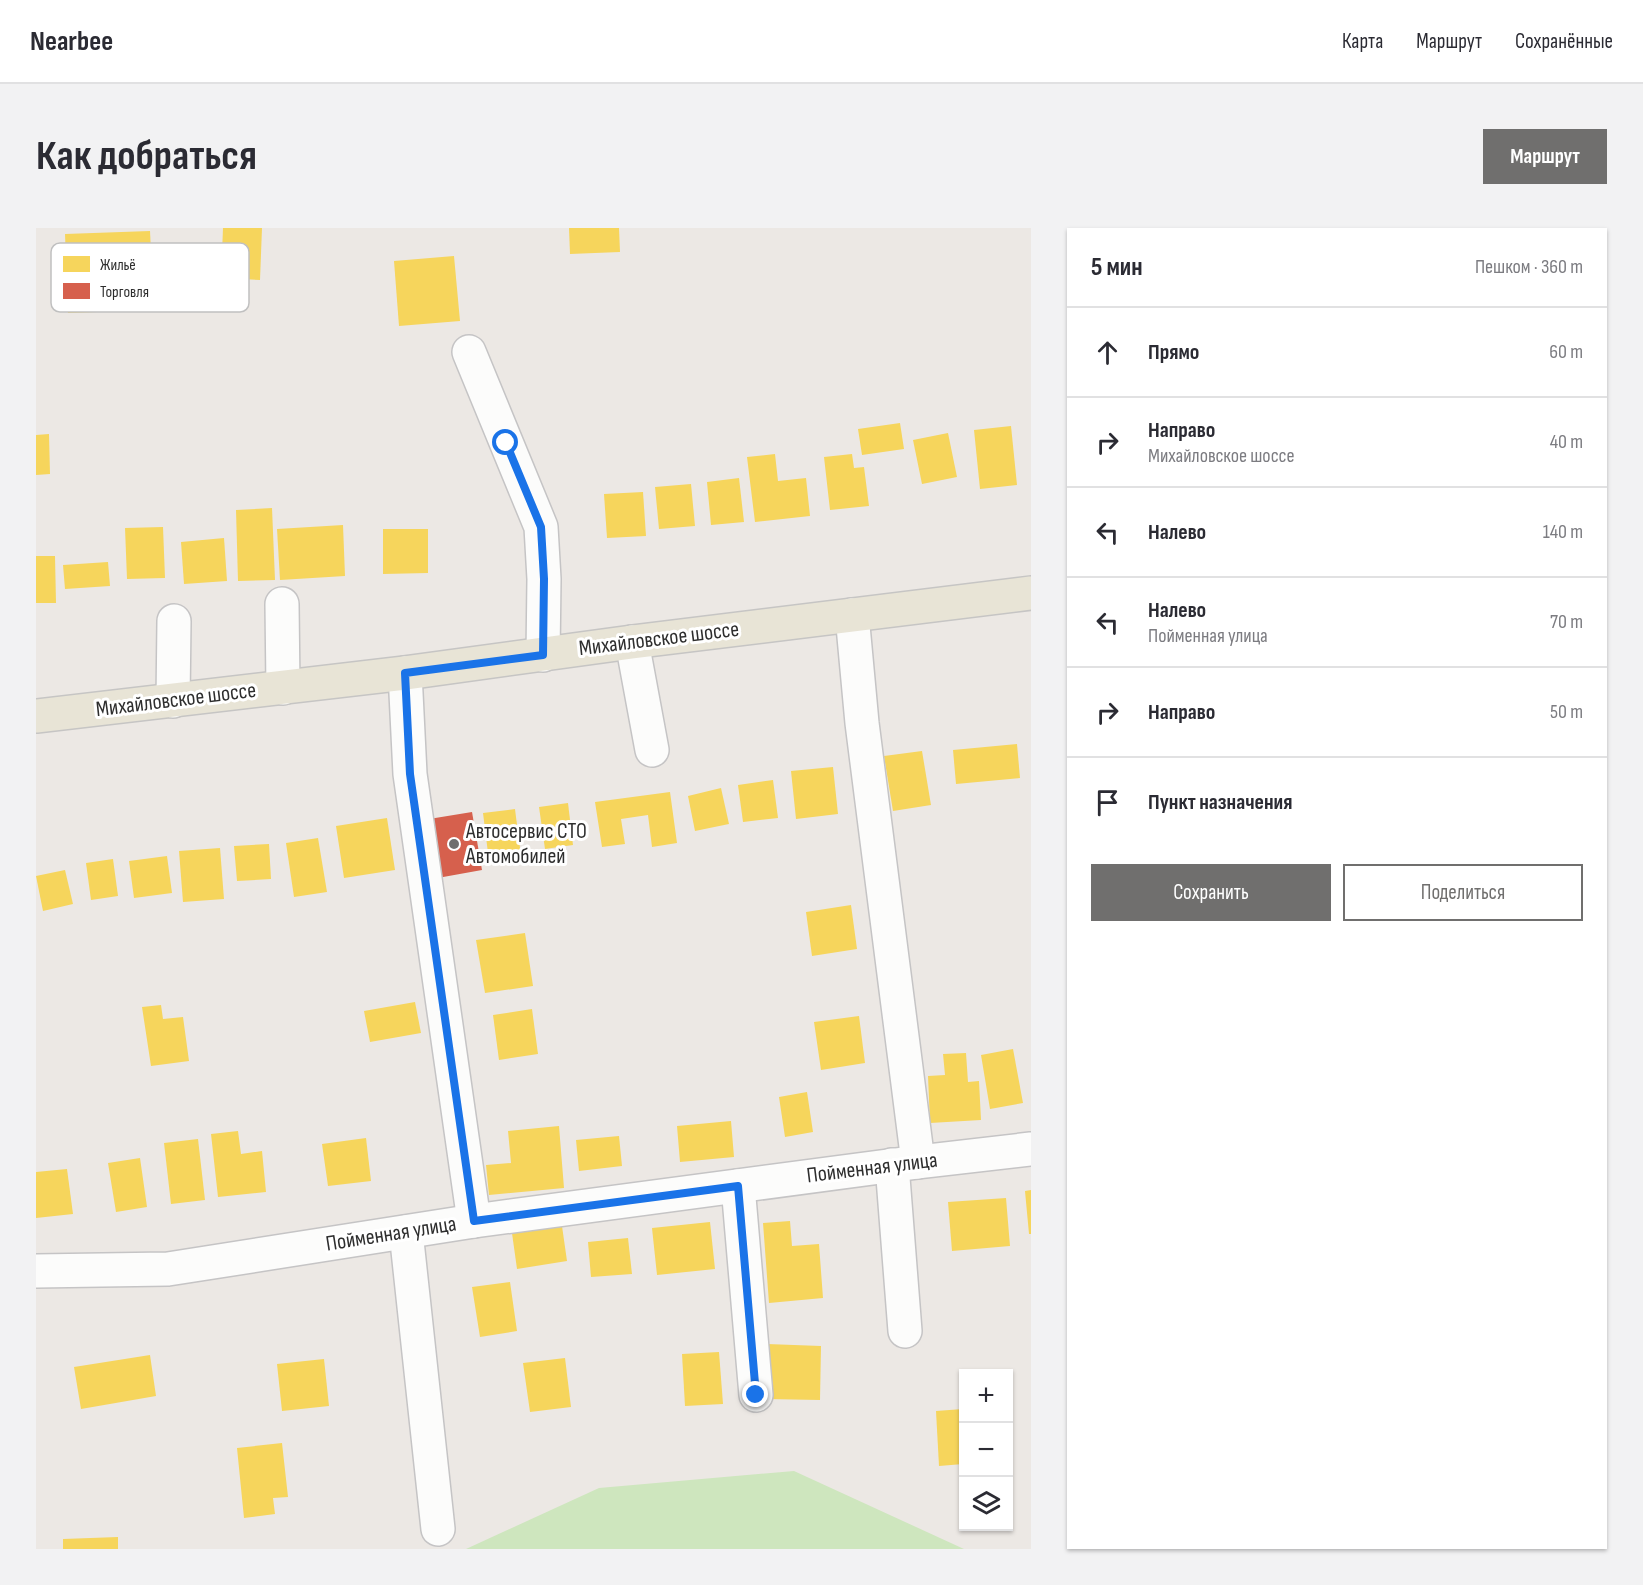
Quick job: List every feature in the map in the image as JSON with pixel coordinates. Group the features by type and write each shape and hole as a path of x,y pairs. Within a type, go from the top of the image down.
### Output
{"main road":[{"name":"Михайловское шоссе","path":"36,716 405,673 632,642 1031,593"}],"street":[{"path":"470,352 541,527 544,579 543,655"},
{"path":"282,604 283,688"},
{"path":"852,615 905,1164 905,1331"},
{"path":"173,700 174,621"},
{"path":"632,642 652,750"},
{"path":"405,673 410,774 474,1221"},
{"name":"Пойменная улица","path":"36,1271 168,1269 474,1221 1031,1149"},
{"path":"738,1186 756,1395"},
{"path":"406,1232 438,1529"}],"green space":[{"path":"794,1471 964,1549 466,1549 599,1488"}],"building: Жильё":[{"path":"223,228 262,228 260,280 249,279 249,243 222,243"},
{"path":"569,228 619,228 620,252 570,254"},
{"path":"150,231 151,243 65,243 65,234"},
{"path":"454,256 460,321 399,326 394,261"},
{"path":"900,423 904,449 862,455 858,429"},
{"path":"1011,426 1017,485 980,489 974,430"},
{"path":"948,433 957,477 922,484 913,440"},
{"path":"49,434 50,474 36,475 36,435"},
{"path":"775,454 778,481 806,478 810,516 755,522 747,457"},
{"path":"852,454 854,468 864,467 869,506 830,510 824,457"},
{"path":"739,478 744,522 711,525 707,482"},
{"path":"691,484 695,526 659,529 655,487"},
{"path":"643,492 646,536 607,538 604,494"},
{"path":"272,508 275,580 238,581 236,510"},
{"path":"343,525 345,576 280,580 277,529"},
{"path":"163,527 165,578 127,579 125,528"},
{"path":"383,529 428,529 428,573 383,574"},
{"path":"224,538 227,581 184,584 181,542"},
{"path":"36,556 55,556 56,603 36,603"},
{"path":"108,562 110,586 65,589 63,565"},
{"path":"1017,744 1020,778 956,784 953,750"},
{"path":"922,751 931,805 893,811 884,756"},
{"path":"833,767 838,814 796,819 791,771"},
{"path":"773,780 778,818 743,822 738,785"},
{"path":"721,788 729,824 695,831 688,796"},
{"path":"670,792 677,843 652,847 648,815 621,819 625,844 602,847 595,802"},
{"path":"568,803 573,845 545,849 539,807"},
{"path":"515,809 521,856 489,861 483,813"},
{"path":"387,818 395,870 344,878 336,826"},
{"path":"318,838 327,892 294,897 286,843"},
{"path":"269,844 271,879 237,881 234,846"},
{"path":"220,848 224,899 183,902 179,851"},
{"path":"167,856 172,893 134,898 129,861"},
{"path":"113,859 118,896 91,900 86,863"},
{"path":"65,870 73,904 43,911 36,876"},
{"path":"851,905 857,949 812,956 806,912"},
{"path":"525,933 533,986 485,993 476,940"},
{"path":"415,1002 421,1033 370,1042 364,1011"},
{"path":"161,1005 163,1019 183,1017 189,1061 151,1066 142,1007"},
{"path":"532,1009 538,1054 499,1060 493,1015"},
{"path":"859,1016 865,1063 821,1070 814,1022"},
{"path":"1013,1049 1023,1103 990,1109 981,1055"},
{"path":"966,1053 968,1082 979,1081 981,1120 930,1123 928,1076 945,1075 943,1054"},
{"path":"807,1092 813,1132 785,1137 779,1097"},
{"path":"731,1121 734,1157 680,1162 677,1126"},
{"path":"559,1126 564,1188 489,1195 486,1165 511,1163 508,1131"},
{"path":"238,1131 241,1154 262,1151 266,1192 218,1197 211,1134"},
{"path":"619,1136 622,1166 579,1171 576,1140"},
{"path":"366,1138 371,1181 328,1186 322,1144"},
{"path":"198,1139 205,1200 171,1204 164,1143"},
{"path":"140,1158 147,1207 116,1212 108,1163"},
{"path":"67,1169 73,1214 36,1218 36,1172"},
{"path":"1031,1190 1031,1234 1029,1234 1025,1191"},
{"path":"1006,1198 1010,1246 952,1251 948,1202"},
{"path":"561,1219 567,1261 517,1269 511,1226"},
{"path":"790,1221 792,1246 819,1244 823,1298 769,1303 763,1223"},
{"path":"710,1222 715,1269 657,1275 652,1228"},
{"path":"628,1238 632,1274 591,1277 588,1242"},
{"path":"510,1282 517,1331 480,1337 472,1287"},
{"path":"767,1344 821,1346 820,1400 766,1399"},
{"path":"719,1352 723,1404 685,1406 682,1354"},
{"path":"150,1355 156,1396 81,1409 74,1367"},
{"path":"565,1358 571,1407 530,1412 523,1363"},
{"path":"324,1359 329,1406 282,1411 277,1364"},
{"path":"959,1409 959,1464 939,1466 936,1411"},
{"path":"282,1443 288,1497 273,1498 275,1514 244,1518 237,1448"},
{"path":"118,1537 118,1549 63,1549 63,1539"}],"building: Торговля":[{"path":"472,812 482,870 432,879 423,820"}],"place":[{"name":"Автосервис СТО Автомобилей","path":"454,844"}],"route":[{"path":"506,443 541,527 544,579 543,655 405,673 410,774 474,1221 738,1186 756,1395"}]}
